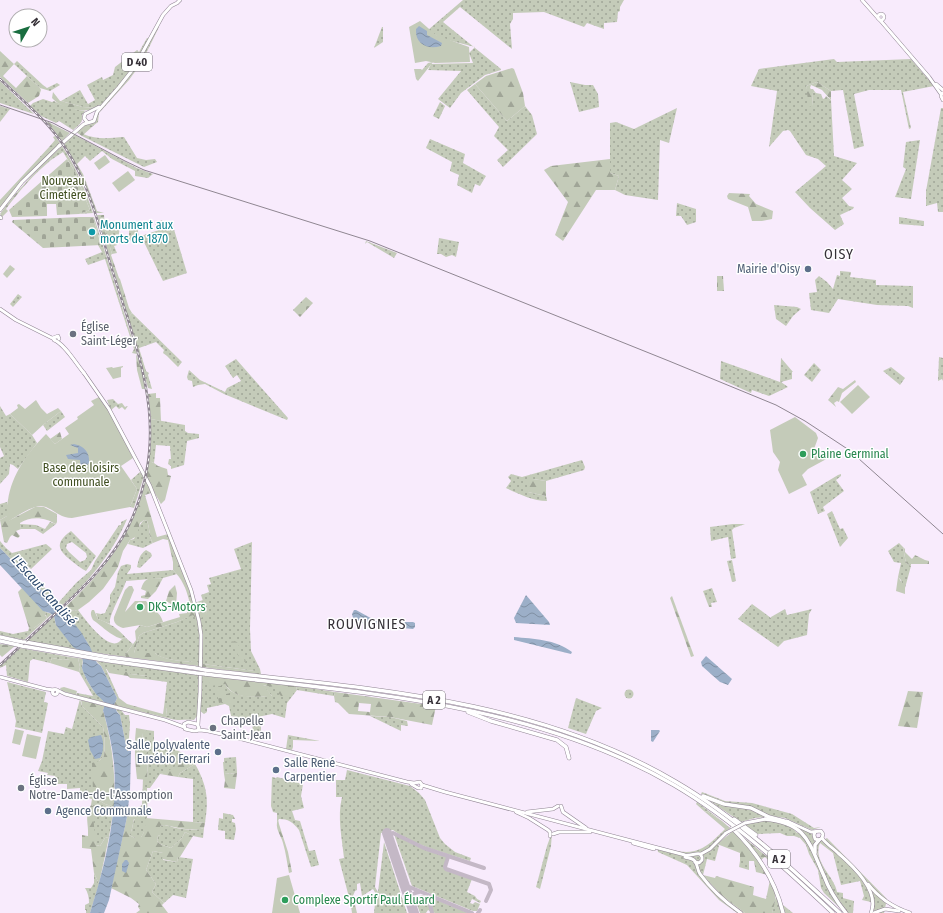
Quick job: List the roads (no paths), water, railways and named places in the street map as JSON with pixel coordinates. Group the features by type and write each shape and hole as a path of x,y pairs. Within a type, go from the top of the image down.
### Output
{"highway":[{"name":"A 2","path":"0,637 22,644"},
{"name":"A 2","path":"0,641 109,659 358,692 450,707 527,725 576,740 604,751 661,778 716,813 772,858 833,913"},
{"name":"A 2","path":"205,672 388,692 448,702 553,728 594,742 640,762 680,784 716,808 778,858 840,913"},
{"path":"450,707 493,722 555,739 566,747 569,758"},
{"path":"680,784 718,803 751,808 769,817 789,822"},
{"path":"716,808 756,835"},
{"path":"716,813 745,842 764,865 775,887 782,913"},
{"path":"765,819 786,823 800,832 809,843 832,894 846,913"},
{"path":"819,865 815,847 816,843 820,839"}],"main road":[{"name":"D 40","path":"95,116 133,69 161,18 171,6 179,0"},
{"path":"862,0 880,18 942,92 941,97 943,100"},
{"name":"D 40","path":"166,12 172,1 175,4"},
{"name":"D 40","path":"91,112 104,104"},
{"path":"0,211 17,188 33,171 81,124 85,114 91,112 95,116 93,121 82,125 59,146"},
{"path":"84,119 87,122"},
{"path":"0,309 16,320 55,339 63,346 109,409 150,486 191,588 201,631 201,689 197,730"},
{"path":"0,677 165,720 197,725 208,731"},
{"path":"165,720 186,729 194,731 208,731 407,782 416,784 420,782 422,786"},
{"path":"184,727 185,722"},
{"path":"416,784 418,788 422,786 685,855 694,855 697,853 701,854 709,850 726,834 745,823 765,819 778,819 789,822 810,832 815,832 818,830 821,831 823,834 820,839"},
{"path":"490,804 685,857 699,863 702,860 701,854"},
{"path":"523,812 553,810 559,806 563,812 591,831"},
{"path":"511,810 529,818 548,830 551,835 559,832 591,831"},
{"path":"815,832 814,837 820,839 855,870 884,900 896,908 910,913"},
{"path":"694,855 694,861 698,872 710,887 741,913"},
{"path":"855,870 872,895 873,913 886,908 905,913"}],"water":[{"path":"419,26 427,31 427,35 442,43 441,46 431,47 423,45 416,34 416,29"},
{"path":"74,444 81,446 86,450 89,459 89,463 81,473 80,460 68,459 66,455 78,453 78,448 70,445"},
{"path":"0,548 54,603 55,610 60,614 68,616 81,632 97,663 101,666 117,698 114,705 120,715 127,751 131,751 130,791 127,817 109,900 104,913 90,913 101,877 109,840 114,801 114,763 110,736 103,710 104,703 87,680 82,668 83,660 81,655 56,625 54,616 43,611 0,565"},
{"path":"526,595 550,625 516,623 514,618"},
{"path":"354,610 378,622 379,624 359,623 353,618 352,614"},
{"path":"404,622 413,622 415,623 415,627 413,629 402,628 402,624"},
{"path":"514,637 537,639 559,644 572,652 571,654 514,640"},
{"path":"706,656 732,679 728,685 720,682 702,666 701,662"},
{"path":"651,730 660,731 653,742 651,741"},
{"path":"101,735 103,749 100,758 95,759 90,750 88,740 91,737"},
{"path":"125,860 129,863 126,873 122,871 122,864"}],"tram line":[{"path":"0,105 53,123 144,170 370,241 776,405 805,421 849,450 943,534"}],"railway":[{"path":"0,79 51,129 66,149 81,176 98,221 141,363 147,394 150,426 149,458 142,491 129,525 122,538 106,562 87,583 0,665"}],"place":[{"name":"Monument aux morts de 1870","path":"92,232"},
{"name":"Mairie d'Oisy","path":"808,269"},
{"name":"Église Saint-Léger","path":"73,334"},
{"name":"Plaine Germinal","path":"803,454"},
{"name":"DKS-Motors","path":"140,607"},
{"name":"Chapelle Saint-Jean","path":"213,728"},
{"name":"Salle polyvalente Eusébio Ferrari","path":"218,752"},
{"name":"Salle René Carpentier","path":"276,770"},
{"name":"Église Notre-Dame-de-l'Assomption","path":"21,788"},
{"name":"Agence Communale","path":"48,811"},
{"name":"Complexe Sportif Paul Éluard","path":"285,900"}],"district":[{"name":"OISY","path":"839,254"},
{"name":"ROUVIGNIES","path":"367,624"}],"park label":[{"name":"Nouveau Cimetière","path":"63,188"},
{"name":"Base des loisirs communale","path":"81,475"}],"water label":[{"name":"L'Escaut Canalisé","path":"44,590"}]}
